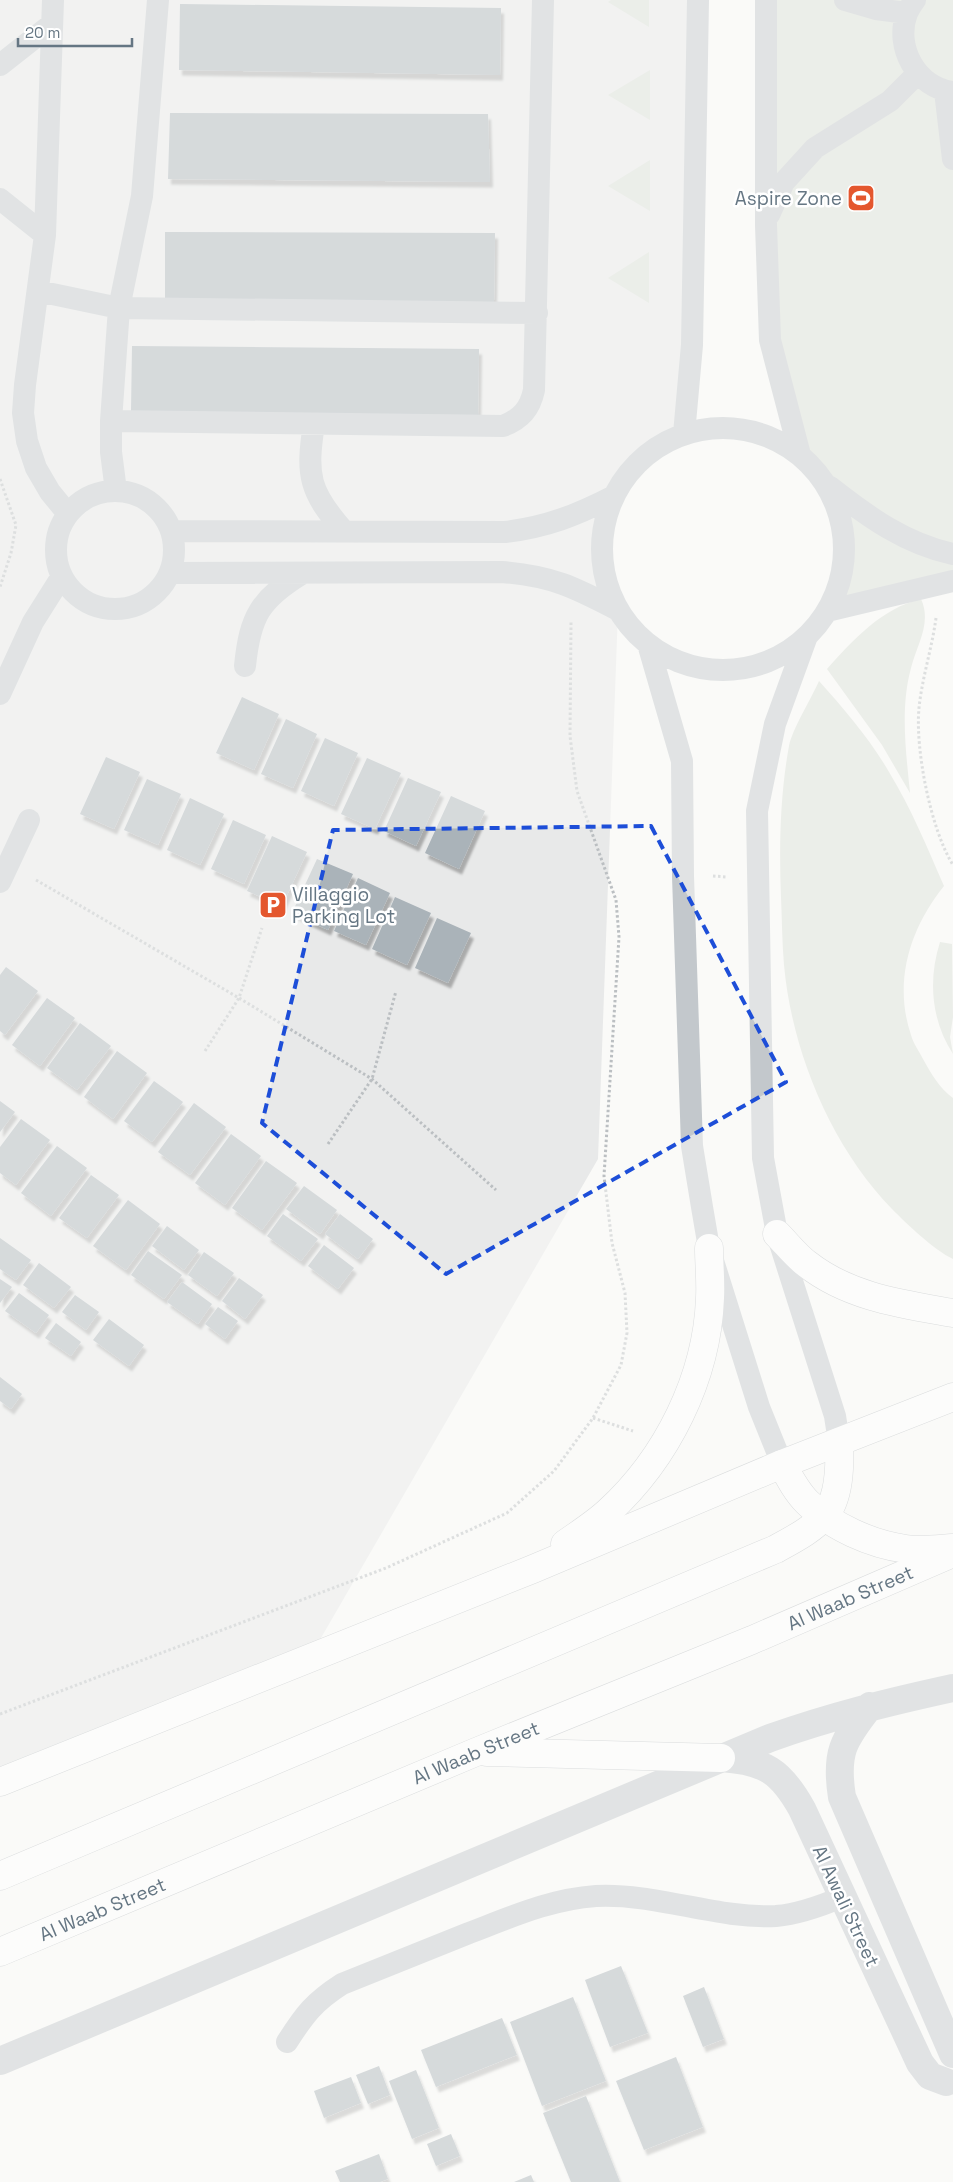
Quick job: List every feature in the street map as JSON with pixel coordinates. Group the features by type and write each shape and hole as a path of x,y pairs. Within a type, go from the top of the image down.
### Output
{"main road":[{"path":"777,1234 806,1264 841,1286 881,1299 953,1313"},
{"path":"533,1569 608,1512 639,1479 666,1442 688,1397 703,1348 710,1299 709,1248"},
{"path":"0,1782 533,1569 782,1464 953,1397"},
{"path":"0,1876 751,1560 800,1535 825,1516 834,1496 840,1469 839,1442"},
{"path":"782,1464 793,1484 807,1502 850,1532 878,1543 908,1549 953,1548"},
{"name":"Al Waab Street","path":"0,1952 476,1752 752,1640 953,1553"},
{"path":"476,1752 722,1758"}],"street":[{"path":"0,2061 722,1758 812,1723 870,1706 953,1688"},
{"name":"Al Awali Street","path":"870,1706 854,1727 842,1749 838,1773 842,1797 953,2054"},
{"name":"Al Awali Street","path":"722,1758 747,1760 771,1770 790,1787 920,2063 930,2076 951,2083"}],"lane":[{"path":"53,0 45,235 23,413 27,441 36,468 50,492 68,514"},
{"path":"116,491 111,452 111,421 119,308 142,196 158,0"},
{"path":"111,421 503,426 515,422 528,408 534,390 543,0"},
{"path":"684,434 692,345 698,0"},
{"path":"766,0 766,225 770,340 800,455"},
{"path":"845,0 876,9 911,6 904,29 904,45 909,60 918,74 930,84 949,92 953,158"},
{"path":"0,65 52,24"},
{"path":"766,225 773,203 784,182 815,148 890,101 918,74"},
{"path":"0,199 45,235"},
{"path":"38,291 119,308 536,313"},
{"path":"314,424 309,456 311,477 318,496 329,514 344,530"},
{"path":"825,483 838,507 844,534 842,574 827,611 807,636 779,656 746,668 712,669 678,662 648,644 631,628 618,610 602,564 603,530 614,496 625,477 653,450 684,434 724,427 765,435 800,455 825,483 880,524 910,540 953,554"},
{"path":"116,491 134,494 150,502 163,515 172,530 175,552 170,573 162,587 149,599 134,606 117,609 100,607 85,601 72,590 62,576 57,561 56,544 60,528 68,514 82,501 98,493 116,491"},
{"path":"172,530 505,532 534,529 561,521 614,496"},
{"path":"170,573 502,572 549,578 572,586 618,610"},
{"path":"245,666 248,636 260,610 279,588 304,573"},
{"path":"0,694 33,622 62,576"},
{"path":"827,611 943,583"},
{"path":"807,636 775,724 757,811 763,1158 777,1234 835,1416 839,1442"},
{"path":"648,644 682,761 682,876 692,1146 709,1248 759,1407 782,1464"},
{"path":"4,873 29,820"},
{"path":"287,2042 306,2013 323,1996 342,1984 528,1909 561,1900 596,1896 630,1896 736,1913 778,1916 805,1911 842,1897"}],"path":[{"path":"0,479 16,525 11,553 0,587"},
{"path":"943,583 918,710 921,764 933,818 953,865"},
{"path":"0,1714 386,1568 507,1513 554,1471 593,1418 621,1365 627,1333 625,1293 612,1243 604,1176 619,937 616,900 577,791 570,736 572,586"},
{"path":"4,873 239,998 372,1079 496,1190"},
{"path":"205,1050 239,998 262,928"},
{"path":"328,1144 372,1079 396,991"},
{"path":"593,1418 666,1442"}],"highlighted area":[{"path":"651,826 786,1082 446,1274 262,1123 333,830"}],"shaded area":[{"name":"Villaggio Parking Lot","path":"0,0 698,0 684,434 653,450 625,477 614,496 603,530 602,564 618,610 598,1159 314,1650 0,1769"},
{"path":"611,0 649,0 649,27 608,2"},
{"name":"Aspire Zone","path":"766,0 953,0 953,581 827,611 842,574 844,534 838,507 825,483 800,455 770,340"},
{"path":"650,70 650,120 608,95"},
{"path":"650,160 650,211 608,186"},
{"path":"649,252 649,303 608,278"},
{"path":"921,599 924,608 924,625 911,668 905,714 910,793 882,745 827,669 858,636 881,617 907,603"},
{"path":"819,681 838,702 882,760 912,814 944,886 932,902 914,938 908,956 904,995 906,1015 913,1041 936,1080 953,1098 953,1259 929,1243 892,1209 870,1184 851,1157 833,1127 818,1096 806,1064 788,998 783,956 781,897 782,802 791,739"},
{"path":"940,942 952,944 953,1017 950,1037 953,1054 940,1028 934,1000 934,971"}],"building":[{"path":"180,4 501,8 500,75 179,70"},
{"path":"170,113 488,114 490,182 168,179"},
{"path":"165,232 495,233 494,302 165,300"},
{"path":"132,346 479,349 478,415 131,412"},
{"path":"242,697 279,714 254,770 216,753"},
{"path":"286,719 317,734 293,788 261,774"},
{"path":"325,738 358,753 334,806 301,791"},
{"path":"106,757 140,772 114,829 80,814"},
{"path":"367,758 401,773 375,829 341,814"},
{"path":"408,778 441,792 416,846 384,831"},
{"path":"147,779 181,794 158,845 124,830"},
{"path":"451,796 485,811 459,869 425,853"},
{"path":"190,798 224,814 200,865 167,850"},
{"path":"233,820 266,835 244,884 211,869"},
{"path":"272,836 307,852 282,906 247,891"},
{"path":"317,859 353,874 328,930 292,913"},
{"path":"358,878 390,893 366,945 334,931"},
{"path":"395,897 431,913 407,965 372,949"},
{"path":"437,918 471,933 448,983 415,968"},
{"path":"6,967 38,991 5,1035 0,1031 0,975"},
{"path":"47,998 75,1018 40,1066 12,1045"},
{"path":"80,1023 111,1046 77,1090 47,1068"},
{"path":"117,1051 147,1073 113,1119 84,1097"},
{"path":"154,1081 183,1102 152,1142 124,1121"},
{"path":"0,1101 15,1112 0,1132"},
{"path":"194,1103 226,1127 190,1175 158,1152"},
{"path":"21,1119 50,1140 16,1185 0,1173 0,1147"},
{"path":"231,1134 261,1156 225,1205 195,1183"},
{"path":"57,1146 87,1168 51,1216 21,1193"},
{"path":"266,1161 297,1183 262,1230 232,1208"},
{"path":"91,1175 119,1195 87,1238 59,1218"},
{"path":"304,1186 337,1210 320,1234 286,1209"},
{"path":"128,1200 160,1224 126,1270 93,1246"},
{"path":"283,1214 318,1239 301,1261 267,1236"},
{"path":"340,1214 373,1239 358,1259 325,1234"},
{"path":"167,1226 199,1250 184,1270 152,1246"},
{"path":"0,1238 31,1260 16,1280 0,1269"},
{"path":"324,1245 354,1268 338,1289 308,1266"},
{"path":"148,1251 182,1275 164,1299 131,1275"},
{"path":"204,1252 234,1273 217,1296 188,1275"},
{"path":"39,1263 71,1287 54,1308 23,1285"},
{"path":"239,1278 263,1295 245,1319 222,1301"},
{"path":"0,1279 12,1287 0,1303"},
{"path":"182,1282 212,1304 198,1324 167,1302"},
{"path":"19,1293 49,1315 36,1333 5,1311"},
{"path":"75,1295 99,1312 86,1330 62,1312"},
{"path":"218,1307 238,1321 225,1339 205,1324"},
{"path":"109,1319 144,1345 129,1366 93,1340"},
{"path":"56,1323 81,1342 71,1356 45,1338"},
{"path":"0,1377 22,1394 11,1409 0,1401"},
{"path":"621,1966 648,2033 610,2047 585,1980"},
{"path":"704,1987 724,2039 703,2047 683,1996"},
{"path":"573,1997 606,2081 542,2106 510,2022"},
{"path":"502,2018 517,2055 436,2087 421,2050"},
{"path":"676,2057 703,2127 644,2150 616,2081"},
{"path":"379,2066 390,2095 368,2104 356,2075"},
{"path":"416,2070 439,2128 412,2139 389,2081"},
{"path":"351,2077 361,2103 324,2118 314,2091"},
{"path":"586,2096 620,2182 571,2182 543,2113"},
{"path":"451,2134 460,2156 436,2166 427,2144"},
{"path":"379,2154 388,2179 380,2182 340,2182 335,2171"},
{"path":"531,2175 534,2182 514,2182"}],"place":[{"name":"Aspire Zone","path":"861,198"},
{"name":"Villaggio Parking Lot","path":"273,905"}]}
